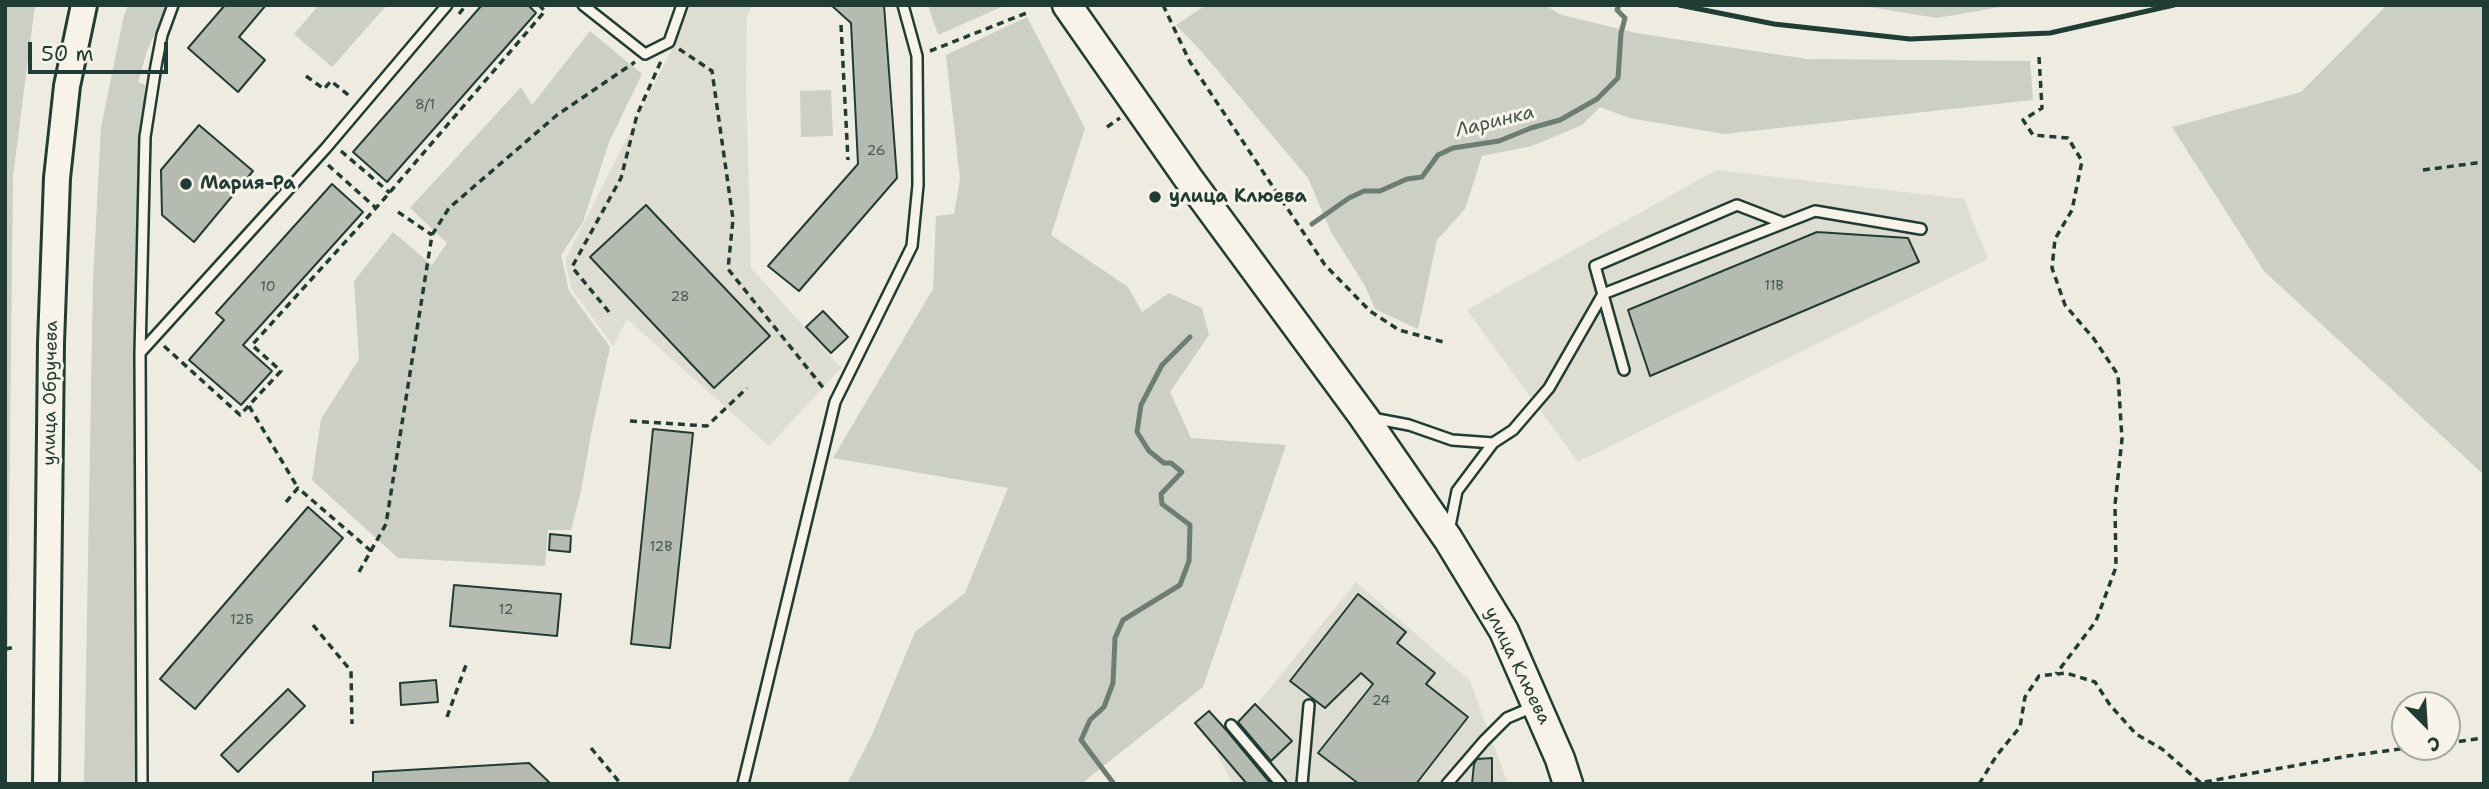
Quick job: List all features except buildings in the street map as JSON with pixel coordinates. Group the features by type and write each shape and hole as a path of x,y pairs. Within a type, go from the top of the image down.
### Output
{"main road":[{"name":"улица Клюева","path":"1067,5 1158,136 1363,416 1448,540 1503,631 1568,784"}],"street":[{"name":"улица Обручева","path":"46,784 51,343 57,178 67,86 84,5"}],"lane":[{"path":"142,784 140,354 145,137 160,46 173,5"},
{"path":"140,354 361,106 447,5"},
{"path":"583,5 645,54 669,42 682,5"},
{"path":"743,784 835,402 912,246 918,186 917,56 903,5"},
{"path":"1624,370 1595,266 1737,205 1781,222"},
{"path":"1448,540 1457,491 1493,443 1513,430 1549,388 1603,294 1781,222 1815,211 1921,229"},
{"path":"1363,416 1409,425 1452,440 1493,443"},
{"path":"1302,784 1309,705"},
{"path":"1447,784 1483,741 1507,718 1537,706"},
{"path":"1231,725 1281,784"}],"path":[{"path":"457,16 466,5"},
{"path":"161,343 240,415 281,371 252,345 376,208 545,11 539,5"},
{"path":"1163,5 1190,62 1325,265 1370,311 1399,330 1447,343"},
{"path":"917,56 1029,12"},
{"path":"841,25 848,160"},
{"path":"609,312 572,267 621,178 637,115 669,42 712,71 733,219 728,269 835,402"},
{"path":"359,572 386,524 432,235 449,208 557,115 645,54"},
{"path":"2039,57 2042,108 2023,120 2033,135 2068,138 2082,161 2072,210 2055,239 2052,268 2065,305 2094,339 2118,374 2122,439 2115,505 2116,567 2096,621 2056,674"},
{"path":"306,76 324,89 331,81 361,106"},
{"path":"339,150 390,192"},
{"path":"2423,170 2484,162"},
{"path":"328,164 376,208"},
{"path":"398,212 432,235"},
{"path":"630,421 707,426 747,388"},
{"path":"249,406 298,488 371,551"},
{"path":"286,502 298,488"},
{"path":"313,625 351,670 352,724"},
{"path":"5,649 16,647"},
{"path":"447,717 466,665"},
{"path":"1979,784 1997,755 2020,727 2025,698 2039,676 2066,673 2095,682 2110,705 2136,734 2162,749 2201,783"},
{"path":"2461,741 2484,738"},
{"path":"591,748 621,784"},
{"path":"2193,784 2391,751"}],"shaded area":[{"path":"5,5 35,5 13,176 6,784"},
{"path":"128,5 168,5 147,51 138,82 145,85 136,784 84,784 93,280 101,127"},
{"path":"319,5 387,5 332,67 294,34"},
{"path":"691,5 752,5 747,16 746,86 751,268 841,368 769,446 627,319 613,346 571,288 565,260 670,53"},
{"path":"928,5 1006,5 938,35"},
{"path":"1206,5 1544,5 1562,15 1636,33 1807,59 2030,61 2033,100 1724,134 1629,118 1600,107 1582,125 1532,146 1482,156 1465,209 1437,240 1418,329 1375,309 1365,286 1331,232 1308,178 1176,25"},
{"path":"1857,5 2012,5 1937,18"},
{"path":"2387,5 2484,5 2484,475 2264,271 2172,127 2301,92"},
{"path":"1027,17 1085,128 1051,235 1128,287 1142,312 1169,293 1202,308 1209,335 1170,392 1191,438 1286,445 1203,687 1081,784 847,784 872,735 915,632 965,593 1008,488 833,458 933,289 936,216 954,214 960,179 946,55"},
{"path":"590,31 642,74 609,142 583,222 561,255 569,291 610,347 571,530 548,530 545,566 398,558 312,480 321,419 359,359 354,281 393,232 432,265 447,243 410,208 521,87 532,105"},
{"path":"831,90 833,136 801,137 800,91"},
{"path":"1716,170 1964,199 1988,259 1578,462 1467,310"},
{"path":"1356,582 1470,681 1508,784 1233,784 1217,754"}],"waterway":[{"name":"Ларинка","path":"1312,224 1349,198 1364,191 1380,191 1407,179 1422,177 1438,155 1453,148 1499,141 1560,120 1597,99 1618,78 1621,33 1625,18 1617,10 1619,5"},
{"name":"Ларинка","path":"1114,784 1081,740 1090,720 1104,707 1113,683 1115,638 1123,620 1180,585 1189,561 1190,525 1162,504 1161,494 1182,472 1149,451 1137,432 1141,405 1162,365 1190,337"}],"railway":[{"path":"1679,5 1774,24 1910,39 2050,33 2174,5"}],"place":[{"name":"Мария-Ра","path":"186,184"},
{"name":"улица Клюева","path":"1155,197"}]}
